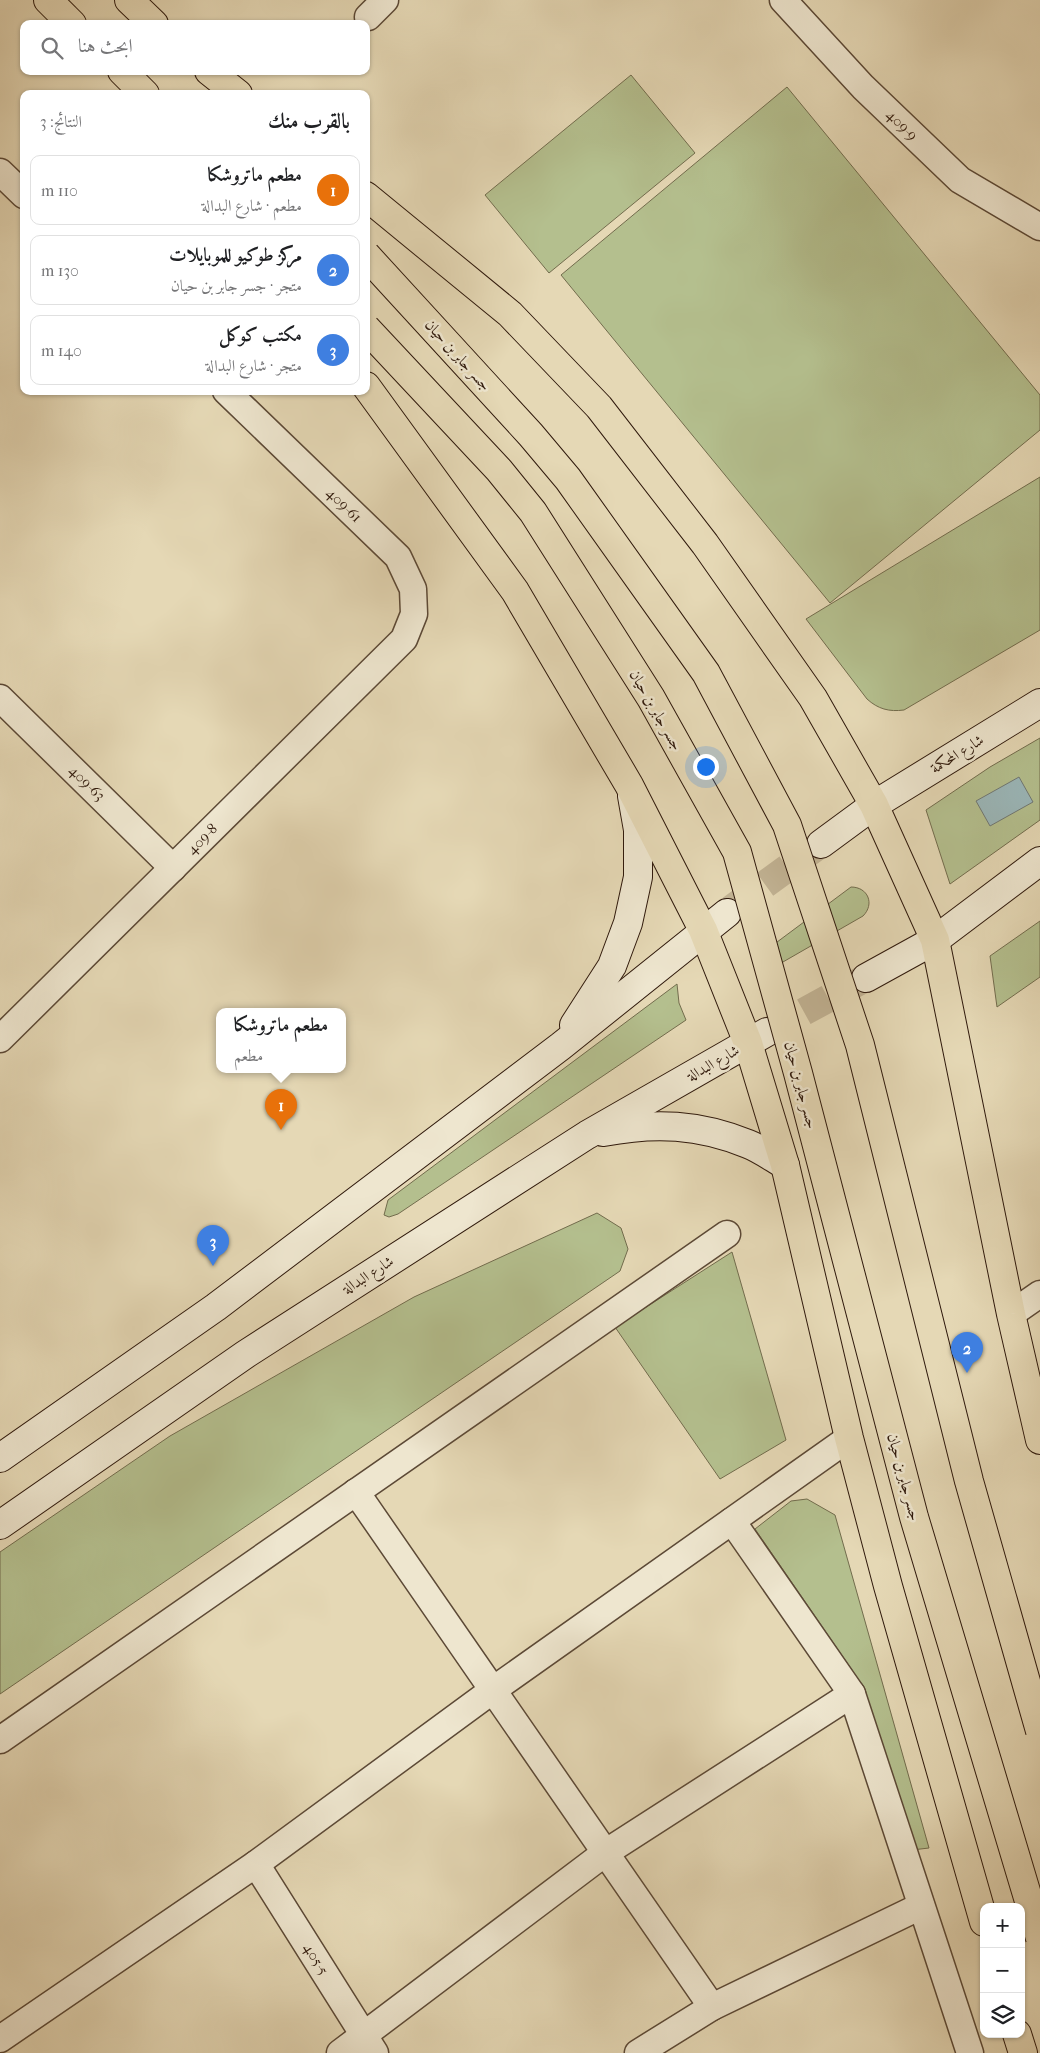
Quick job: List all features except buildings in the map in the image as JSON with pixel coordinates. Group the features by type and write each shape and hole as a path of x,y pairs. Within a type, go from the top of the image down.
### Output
{"main road":[{"path":"48,0 68,20"},
{"path":"129,0 150,20"},
{"path":"203,75 216,90"},
{"path":"214,75 233,90"},
{"path":"370,199 510,314 599,407 647,467 704,544 813,698 874,805 935,940 1011,1314 1040,1440"},
{"name":"جسر جابر بن حيان","path":"370,259 568,479 706,673 788,825 860,1045 969,1481 1040,1730"},
{"name":"جسر جابر بن حيان","path":"370,332 500,470 533,512 651,698 737,852 798,1073 914,1517 1040,1938"},
{"path":"370,392 515,591 630,785 758,1038 785,1165 848,1438 888,1586 980,1908"},
{"name":"شارع المحكمة","path":"821,844 874,805 1040,703"},
{"path":"560,1046 612,966 628,922 638,877 638,830 630,785"},
{"path":"866,978 935,940 1040,861"},
{"path":"0,1458 216,1307 560,1046 703,930 727,913"},
{"name":"شارع البدالة","path":"0,1525 246,1354 587,1135 758,1038"},
{"path":"587,1135 628,1127 670,1125 702,1130 750,1145 785,1165"},
{"path":"1018,2038 1023,2053"}],"street":[{"name":"409-9","path":"783,0 863,87 960,180 1040,226"},
{"path":"0,172 20,191"},
{"name":"409-61","path":"230,395 398,557 413,589 414,614 404,639"},
{"name":"409-8","path":"0,1039 404,639"},
{"name":"409-63","path":"0,698 173,868"},
{"path":"0,1740 727,1234"},
{"path":"1011,1314 1040,1294"},
{"path":"0,2040 256,1864 493,1690 848,1438"},
{"path":"356,1492 712,2008"},
{"path":"732,1521 852,1694 970,2053"},
{"path":"340,2053 370,2044 605,1853 852,1694"},
{"name":"405-5","path":"256,1864 370,2044"},
{"path":"638,2053 712,2008 921,1906"}],"green space":[{"path":"631,75 695,153 549,273 485,195"},
{"path":"787,87 1040,395 1040,430 830,603 561,275"},
{"path":"1040,477 1040,630 904,710 893,711 884,709 867,699 806,619"},
{"path":"1040,738 1040,820 950,884 926,810 990,767"},
{"path":"851,887 862,890 868,897 869,906 863,916 769,970 761,954"},
{"path":"1040,921 1040,977 997,1007 990,956"},
{"path":"677,984 679,1003 686,1020 398,1214 389,1217 384,1215 388,1200"},
{"path":"597,1213 621,1228 628,1249 620,1271 0,1694 0,1552 170,1436 414,1297"},
{"path":"732,1252 786,1440 720,1479 615,1327"},
{"path":"807,1499 835,1515 929,1848 912,1850 852,1670 755,1529 791,1501"}],"water":[{"path":"1019,777 1033,802 990,826 976,801"}],"tunnel":[{"path":"731,909 818,846"},
{"path":"767,1032 862,980"}],"place":[{"name":"مطعم ماتروشكا","path":"281,1130"},
{"name":"مكتب كوكل","path":"213,1266"},
{"name":"مركز طوكيو للموبايلات","path":"967,1373"}]}
